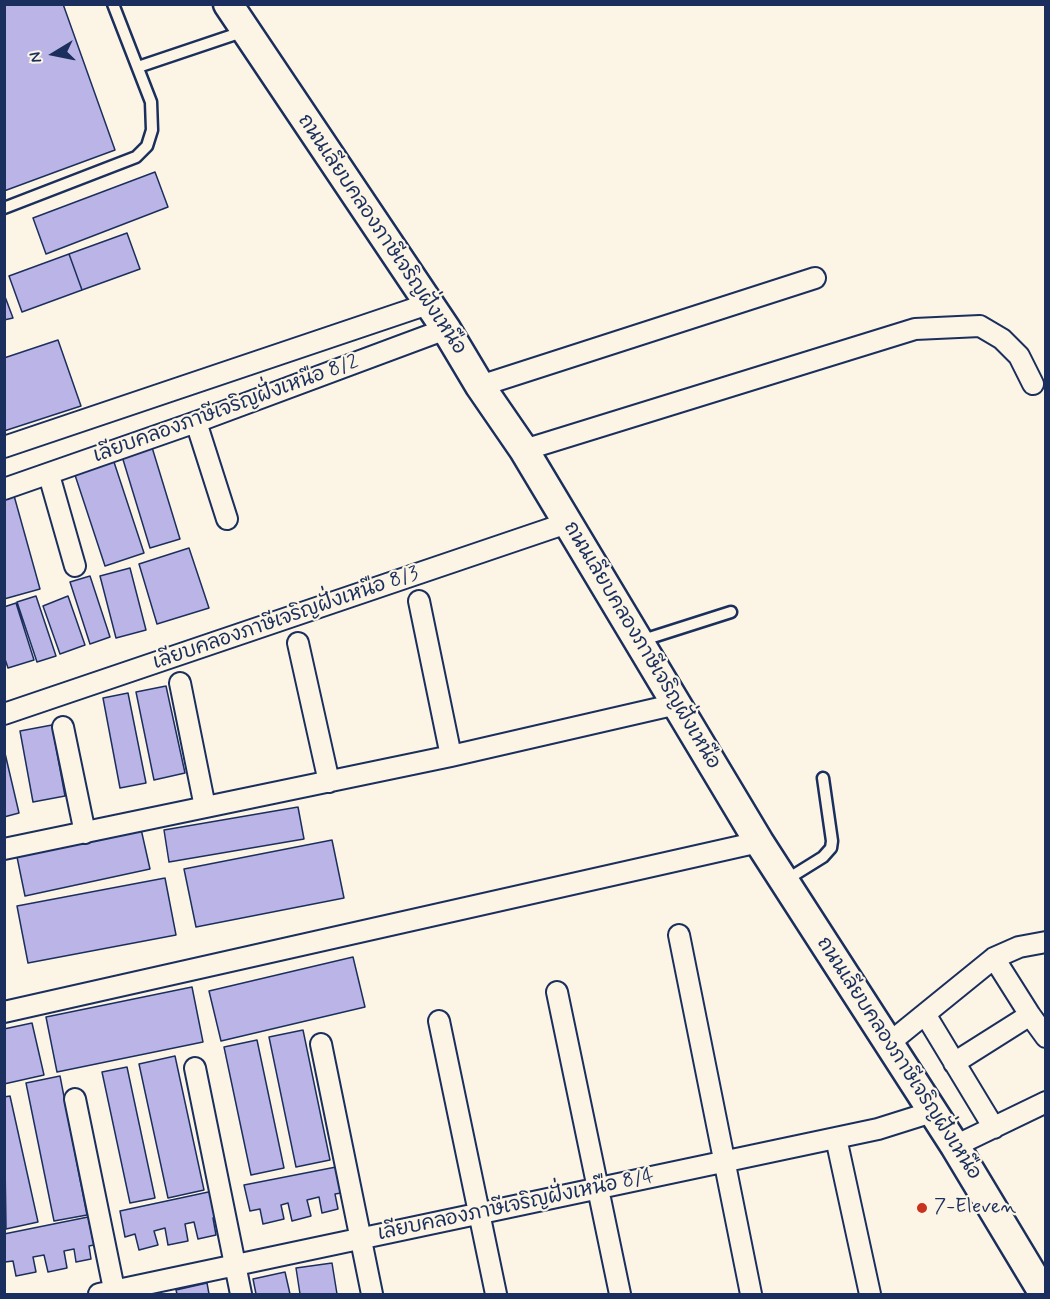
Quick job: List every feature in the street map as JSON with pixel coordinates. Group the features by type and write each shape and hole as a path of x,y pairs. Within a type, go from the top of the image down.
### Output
{"main road":[{"name":"ถนนเลียบคลองภาษีเจริญฝั่งเหนือ","path":"228,4 446,329 480,386 524,450 759,843 955,1146 1044,1294"}],"street":[{"path":"480,386 815,278"},
{"path":"4,447 428,304"},
{"path":"524,450 915,329 980,326 1002,339 1019,356 1033,384"},
{"name":"เลียบคลองภาษีเจริญฝั่งเหนือ 8/2","path":"4,489 196,422 446,329"},
{"path":"196,422 227,519"},
{"path":"49,475 75,566"},
{"name":"เลียบคลองภาษีเจริญฝั่งเหนือ 8/3","path":"4,714 567,523"},
{"path":"419,601 451,756"},
{"path":"298,643 329,782"},
{"path":"180,683 205,807"},
{"path":"4,849 451,756 677,704"},
{"path":"63,726 85,833"},
{"path":"5,1008 759,843"},
{"path":"679,935 751,1294"},
{"path":"888,1044 994,958 1019,947 1046,942"},
{"path":"994,958 1046,1037"},
{"path":"557,992 620,1294"},
{"path":"925,1014 994,1128"},
{"path":"954,1063 1030,1015"},
{"path":"439,1022 496,1294"},
{"path":"321,1044 372,1294"},
{"path":"195,1068 241,1294"},
{"path":"75,1099 110,1293"},
{"path":"955,1146 1046,1102"},
{"name":"เลียบคลองภาษีเจริญฝั่งเหนือ 8/4","path":"110,1293 878,1129 932,1112"},
{"path":"836,1138 870,1294"}],"lane":[{"path":"4,208 136,157 147,146 152,130 151,102 113,4"},
{"path":"138,67 245,31"},
{"path":"639,641 731,612"},
{"path":"784,881 823,857 831,848 823,778"}],"building":[{"path":"4,4 63,4 115,150 4,191"},
{"path":"155,172 168,207 46,254 33,218"},
{"path":"127,233 140,269 82,290 69,254"},
{"path":"69,254 82,290 22,312 9,276"},
{"path":"4,294 13,318 4,320"},
{"path":"58,340 81,406 4,431 4,358"},
{"path":"151,444 180,539 150,548 121,453"},
{"path":"113,459 144,553 105,566 74,472"},
{"path":"13,492 40,589 4,599 4,495"},
{"path":"189,548 209,608 157,624 139,564"},
{"path":"130,568 146,630 116,638 100,576"},
{"path":"90,576 110,637 90,644 70,582"},
{"path":"36,596 56,656 37,662 17,602"},
{"path":"68,596 85,645 60,654 43,606"},
{"path":"16,603 34,660 8,668 4,656 4,607"},
{"path":"166,686 185,773 154,780 136,692"},
{"path":"128,693 146,783 120,788 103,698"},
{"path":"52,725 65,796 33,802 20,731"},
{"path":"4,749 19,813 4,817"},
{"path":"298,807 304,839 169,862 164,830"},
{"path":"141,829 150,869 25,896 17,857"},
{"path":"332,840 344,898 196,927 184,869"},
{"path":"165,878 176,935 28,963 17,906"},
{"path":"353,957 365,1007 221,1041 209,991"},
{"path":"192,987 203,1042 57,1072 46,1017"},
{"path":"32,1023 44,1075 4,1084 4,1029"},
{"path":"303,1030 330,1160 296,1167 269,1037"},
{"path":"257,1040 284,1168 251,1175 224,1047"},
{"path":"175,1056 204,1190 168,1198 139,1064"},
{"path":"127,1067 155,1198 130,1203 102,1072"},
{"path":"60,1076 87,1215 54,1221 26,1083"},
{"path":"10,1096 38,1222 6,1229 4,1097"},
{"path":"336,1167 341,1193 335,1194 338,1209 322,1213 319,1197 307,1200 311,1216 292,1221 288,1203 281,1205 284,1219 263,1224 260,1209 250,1211 244,1185"},
{"path":"213,1191 219,1217 213,1218 216,1235 198,1239 194,1222 185,1224 188,1241 168,1245 165,1228 154,1231 158,1245 139,1250 135,1234 125,1237 120,1211"},
{"path":"88,1217 94,1245 89,1246 91,1259 76,1262 74,1249 64,1251 67,1268 48,1272 44,1255 33,1257 36,1272 16,1276 13,1261 5,1262 4,1234"},
{"path":"332,1263 337,1294 300,1294 296,1268"},
{"path":"285,1272 290,1294 256,1294 253,1279"},
{"path":"207,1283 209,1294 177,1294 176,1290"}],"place":[{"name":"7-Eleven","path":"922,1208"}]}
